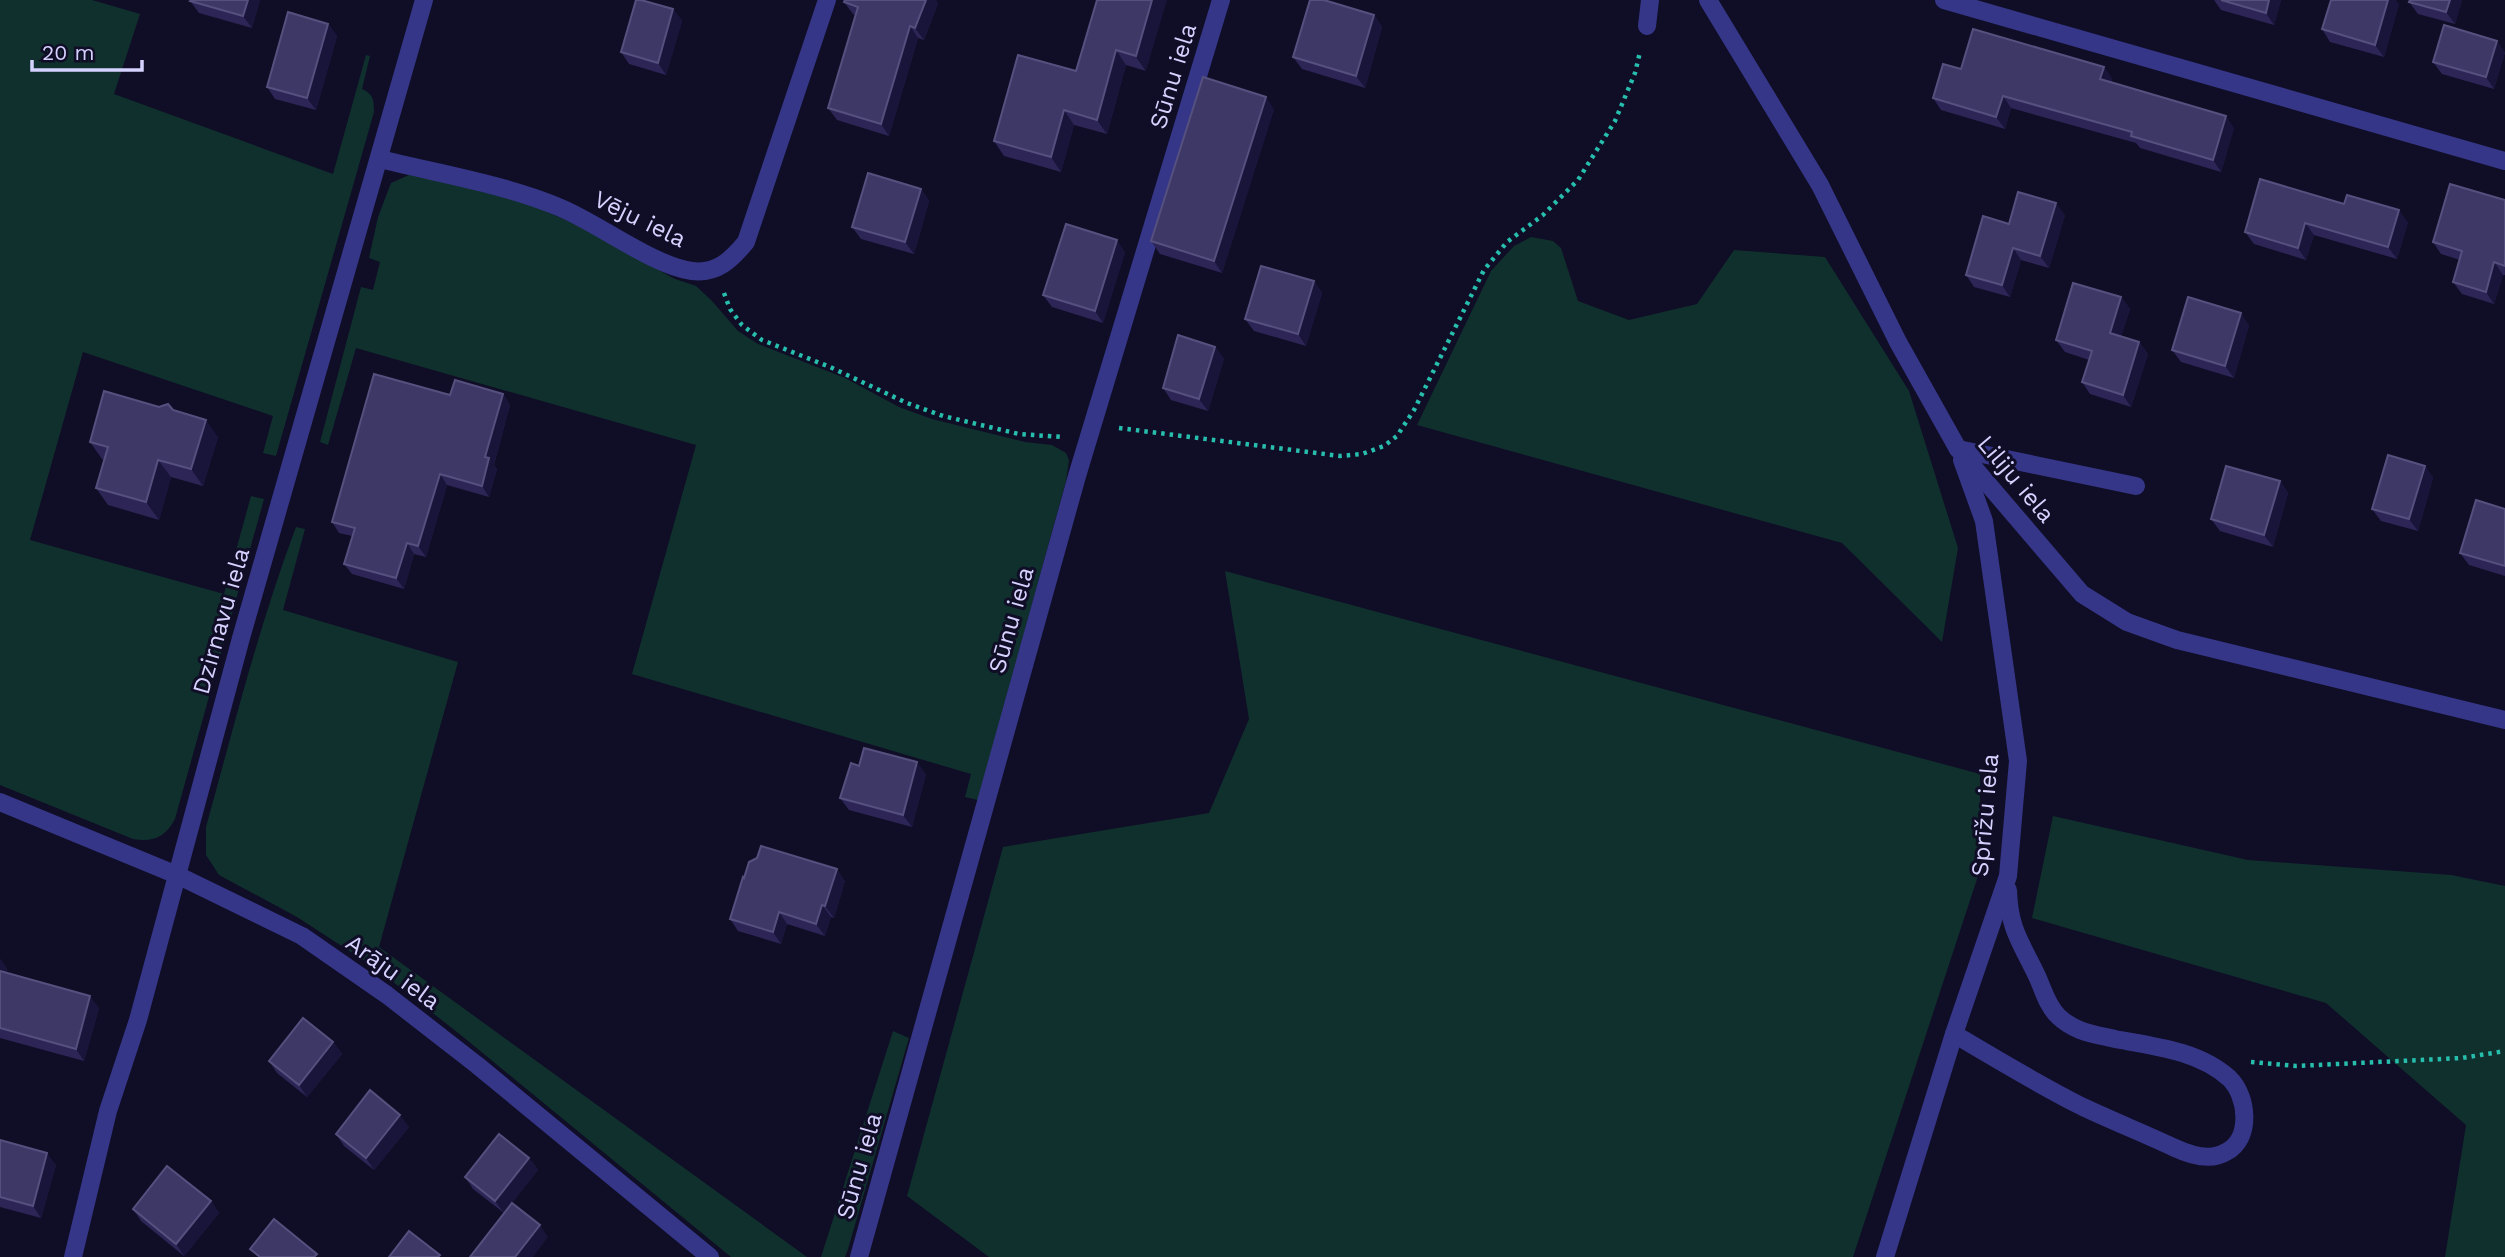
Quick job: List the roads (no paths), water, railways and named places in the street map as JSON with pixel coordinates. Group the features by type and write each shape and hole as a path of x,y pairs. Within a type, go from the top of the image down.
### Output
{"street":[{"name":"Dzirnavu iela","path":"74,1257 108,1111 138,1020 241,638 424,0"},
{"name":"Vēju iela","path":"380,159 529,195 564,209 668,264 693,271 714,270 731,260 746,242 827,0"},
{"name":"Sūnu iela","path":"859,1257 1091,430 1222,0"},
{"path":"1647,26 1650,0"},
{"name":"Liliju iela","path":"1707,0 1820,185 1898,342 1958,449 2082,594 2127,622 2178,640 2505,720"},
{"path":"1944,0 2505,161"},
{"path":"1958,449 2136,486"},
{"name":"Sprīžu iela","path":"1885,1257 1954,1034 2008,876 2018,761 1984,521 1958,449"},
{"name":"Arāju iela","path":"0,802 177,875 302,936 387,995 477,1065 710,1257"},
{"path":"1954,1034 2083,1107 2181,1151 2206,1157 2226,1153 2240,1140 2245,1118 2242,1099 2230,1079 2201,1059 2078,1031 2057,1016 2016,936 2009,915 2008,876"}]}
